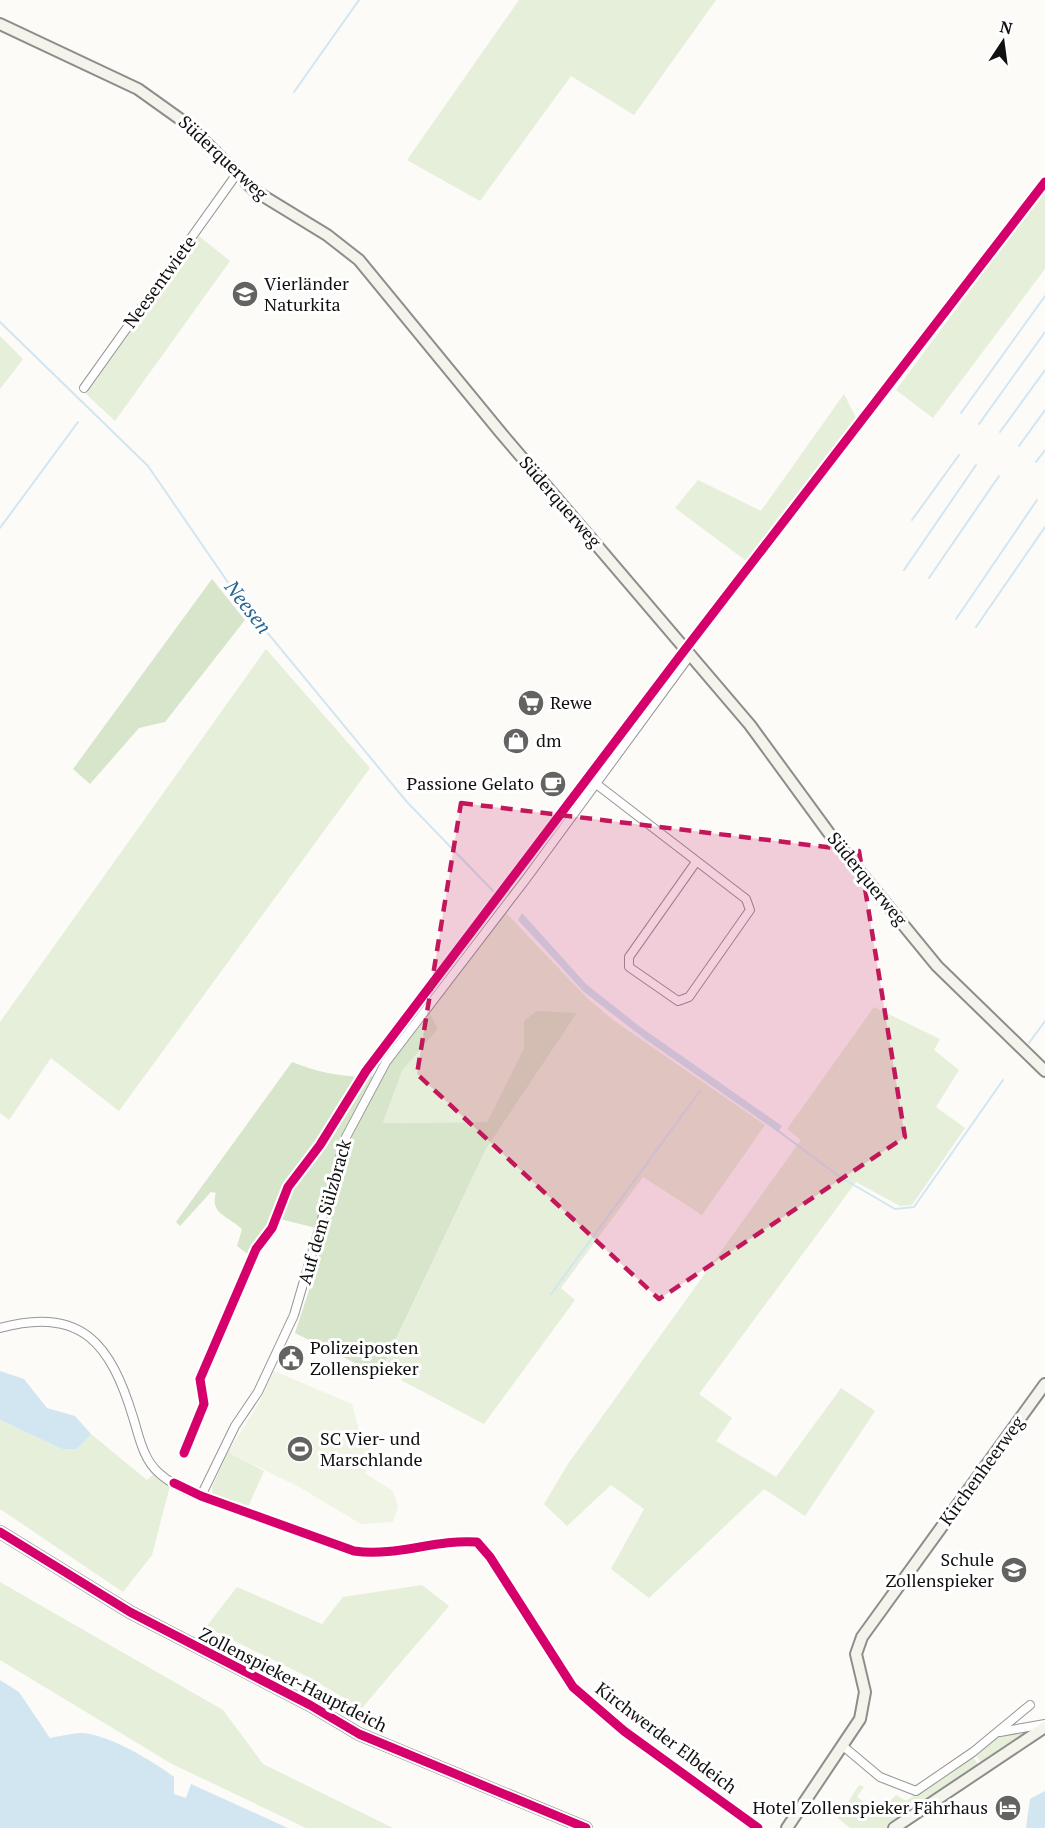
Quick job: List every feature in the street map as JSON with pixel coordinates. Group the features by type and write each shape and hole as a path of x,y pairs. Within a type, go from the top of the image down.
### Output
{"street":[{"name":"Süderquerweg","path":"0,24 138,89 187,124 236,175 273,204 327,235 359,260 501,433 750,725 837,844 937,966 1045,1071"},
{"name":"Neesentwiete","path":"84,388 236,175"},
{"name":"Auf dem Sülzbrack","path":"201,1496 235,1426 263,1382 294,1315 346,1137 386,1062 691,654"},
{"path":"595,783 746,899 750,910 689,998 678,1001 629,967 629,957 696,862"},
{"name":"Kirchwerder Elbdeich","path":"0,1328 38,1320 62,1324 85,1332 106,1352 122,1381 143,1450 155,1469 174,1483 201,1496 354,1551 378,1554 457,1541 477,1542 490,1557 573,1687 624,1731 758,1828"},
{"name":"Kirchenheerweg","path":"787,1828 858,1724 865,1692 856,1660 862,1637 1045,1384"},
{"name":"Zollenspieker-Hauptdeich","path":"0,1532 124,1608 300,1700 359,1734 585,1828"},
{"path":"843,1746 880,1777 916,1791 999,1732 1030,1705"},
{"path":"999,1732 1045,1726"},
{"path":"894,1828 1045,1726"}],"highlighted area":[{"path":"461,803 859,851 905,1137 659,1299 417,1074"}],"green space":[{"path":"519,0 716,0 634,115 571,76 480,201 407,160"},
{"path":"1045,189 1045,269 933,418 896,390"},
{"path":"199,236 230,261 115,421 86,394"},
{"path":"0,336 23,359 0,389"},
{"path":"844,394 858,422 749,563 675,508 698,480 761,511"},
{"path":"212,579 245,620 165,722 139,728 90,784 73,769"},
{"path":"266,649 370,768 119,1111 51,1058 9,1120 0,1113 0,1022"},
{"path":"506,913 587,998 613,1020 765,1125 702,1215 643,1177 561,1288 575,1300 484,1424 401,1380 406,1373 386,1361 486,1149 577,1013 524,1021 524,1048 487,1122 383,1123 402,1071 438,1029 430,1013"},
{"path":"874,1007 940,1039 934,1050 959,1070 936,1107 965,1128 912,1205 900,1206 856,1182 699,1394 732,1418 716,1441 776,1477 841,1388 875,1411 805,1516 764,1489 649,1598 611,1569 644,1509 611,1485 567,1526 544,1504 568,1464 801,1140 787,1129"},
{"path":"537,1011 577,1013 486,1149 379,1375 295,1333 314,1275 349,1136 389,1066 430,1013 438,1029 402,1071 383,1123 487,1122 524,1048 524,1021"},
{"path":"292,1062 332,1074 375,1076 341,1136 316,1228 272,1217 249,1255 237,1246 242,1229 218,1210 215,1206 216,1193 211,1192 180,1226 176,1222"},
{"name":"SC Vier- und Marschlande","path":"274,1371 352,1404 361,1438 370,1445 366,1474 393,1491 398,1507 393,1522 361,1524 299,1487 228,1452 260,1401"},
{"path":"0,1420 62,1449 77,1449 91,1434 147,1480 154,1474 170,1486 152,1555 123,1592 0,1509"},
{"path":"228,1452 264,1471 248,1507 221,1500 212,1494 212,1487"},
{"path":"0,1582 223,1710 263,1764 393,1828 306,1828 172,1764 0,1660"},
{"path":"422,1585 449,1606 362,1708 306,1676 206,1627 237,1587 322,1624 343,1597"},
{"path":"1035,1729 981,1763 975,1754 1001,1736"},
{"path":"972,1756 978,1764 886,1828 850,1828 838,1818 859,1785 864,1787 857,1797 878,1812 896,1795 906,1801"}],"water":[{"path":"522,913 586,984 639,1026 782,1126 778,1132 645,1039 584,992 518,920"},
{"path":"0,1371 24,1379 47,1408 75,1416 91,1434 77,1449 62,1449 0,1420"},
{"path":"0,1680 19,1692 50,1738 79,1733 102,1737 142,1756 174,1777 174,1794 186,1798 191,1784 288,1828 0,1828"},
{"path":"1045,1791 1045,1828 1026,1828 1030,1799"}],"waterway":[{"path":"294,92 359,0"},
{"path":"961,413 1045,296"},
{"name":"Neesen","path":"0,322 148,466 238,597 407,802 496,894"},
{"path":"979,424 1045,332"},
{"path":"1000,432 1045,370"},
{"path":"1019,446 1045,410"},
{"path":"0,528 78,422"},
{"path":"1036,462 1045,450"},
{"path":"912,520 959,455"},
{"path":"904,570 976,465"},
{"path":"929,578 999,476"},
{"path":"956,619 1037,500"},
{"path":"976,627 1045,527"},
{"path":"1029,1043 1045,1021"},
{"path":"777,1130 840,1177 895,1209 914,1207 1003,1080"},
{"path":"551,1294 700,1091"}],"cycle path":[{"path":"184,1453 204,1404 200,1379 256,1249 272,1228 288,1187 320,1145 366,1071 677,660 1045,182"},
{"path":"174,1483 201,1496 354,1551 386,1552 446,1543 477,1542 490,1557 573,1687 624,1731 758,1828"},
{"path":"0,1532 130,1612 310,1705 359,1734 586,1828"}],"place":[{"name":"Vierländer Naturkita","path":"245,294"},
{"name":"Rewe","path":"531,703"},
{"name":"dm","path":"516,741"},
{"name":"Passione Gelato","path":"553,784"},
{"name":"Polizeiposten Zollenspieker","path":"291,1358"},
{"name":"SC Vier- und Marschlande","path":"300,1449"},
{"name":"Schule Zollenspieker","path":"1014,1570"},
{"name":"Hotel Zollenspieker Fährhaus","path":"1008,1808"}]}
